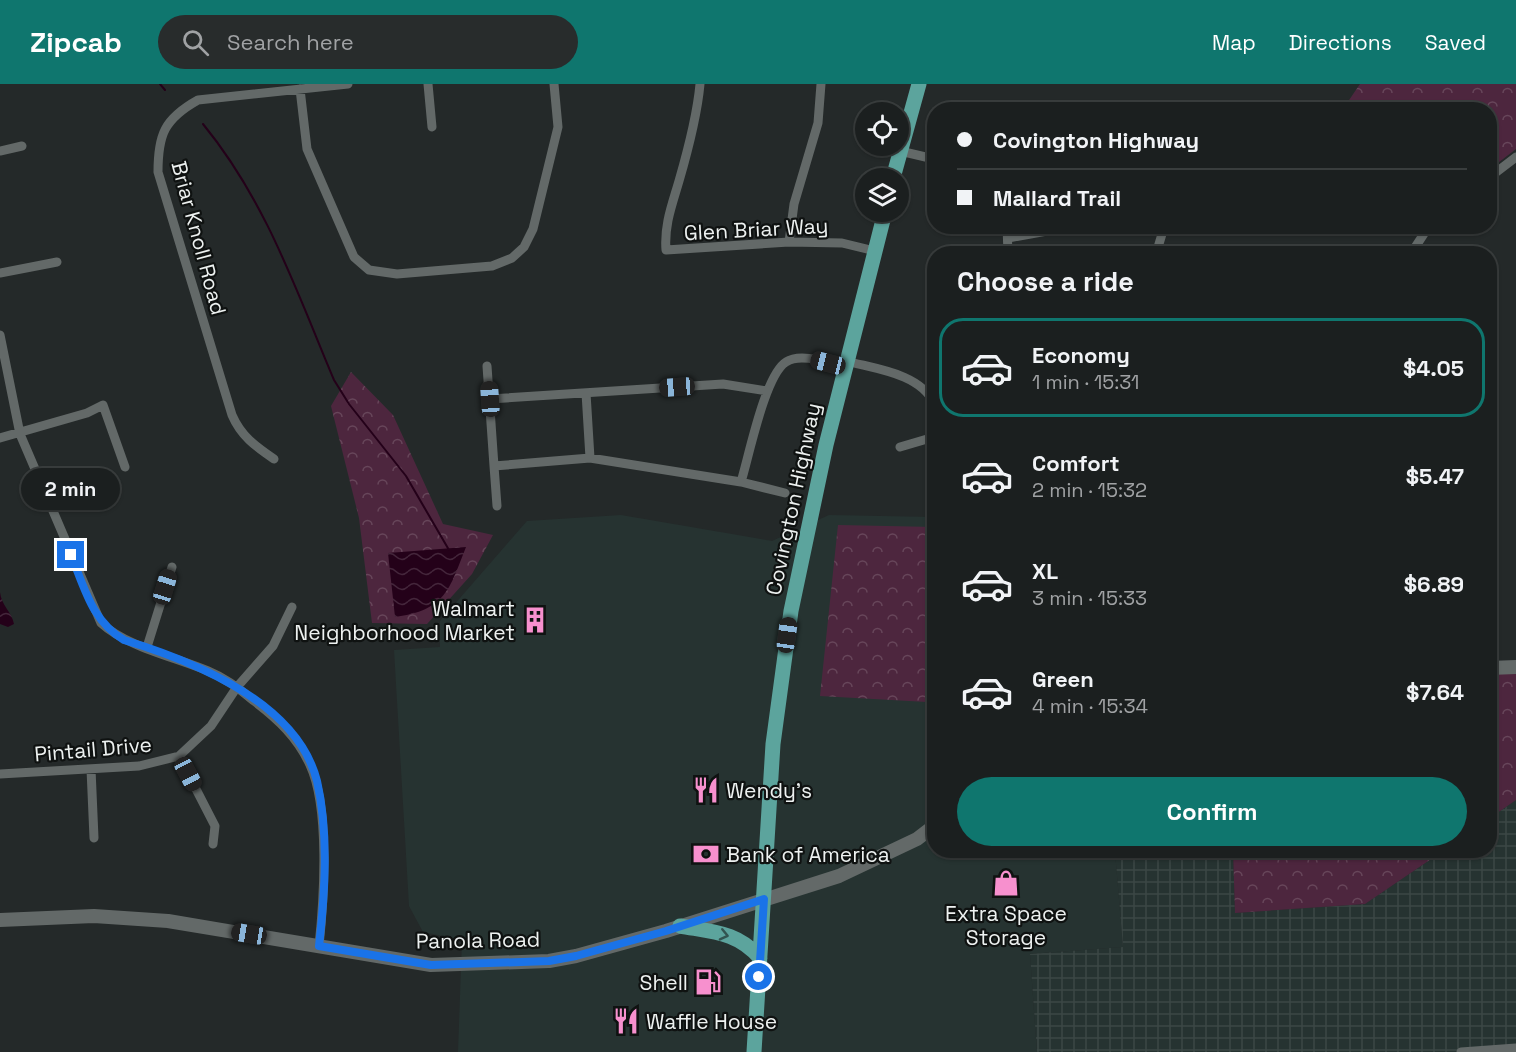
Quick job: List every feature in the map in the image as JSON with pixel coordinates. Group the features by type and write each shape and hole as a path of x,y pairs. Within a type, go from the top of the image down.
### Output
{"main road":[{"path":"909,120 919,84"},
{"name":"Covington Highway","path":"754,1052 773,744 790,611 801,552 845,364 882,222"},
{"path":"1497,667 1516,666"},
{"name":"Panola Road","path":"0,920 126,917 168,921 431,965 484,965 576,956 680,926 860,867 917,839 927,831"},
{"path":"680,926 732,936 748,944 760,958"}],"street":[{"name":"Briar Knoll Road","path":"274,459 250,442 238,429 232,415 158,172 158,149 164,128 178,111 198,100 348,84"},
{"path":"428,84 432,127"},
{"path":"300,89 308,149 354,256 369,270 397,274 492,266 512,258 524,247 533,229 558,126 554,84"},
{"name":"Glen Briar Way","path":"700,84 691,136 664,229 666,250 789,242 842,243 874,250"},
{"path":"789,242 794,204 818,123 820,84"},
{"path":"0,151 22,146"},
{"path":"909,154 927,158"},
{"path":"1497,172 1516,157"},
{"path":"1008,234 1008,246"},
{"path":"1008,238 1030,234"},
{"path":"1158,246 1162,234"},
{"path":"0,273 57,262"},
{"path":"0,335 20,434 101,623 124,640 217,675 237,687 286,727 306,757 316,781 325,896 319,946"},
{"path":"741,482 769,384 786,361 811,359 845,364 907,379 927,393"},
{"path":"487,366 497,506"},
{"path":"490,399 723,384 742,385 767,391"},
{"path":"586,393 590,458"},
{"path":"0,438 87,413 103,405 125,467"},
{"path":"900,447 927,439"},
{"path":"494,466 590,458 741,482 785,493"},
{"path":"147,647 172,567"},
{"name":"Pintail Drive","path":"0,774 139,766 178,756 211,726 237,687 273,646 292,607"},
{"path":"178,756 215,826 213,844"},
{"path":"91,769 94,838"},
{"path":"1461,1052 1516,1048"}],"shaded area":[{"path":"621,515 772,541 829,515 927,517 927,858 1116,858 1123,947 1030,954 1037,1052 458,1052 462,940 423,932 409,906 394,650 440,647 440,621 527,521"},
{"path":"1516,800 1516,1052 1037,1052 1030,954 1123,947 1116,858 1233,858 1235,913 1365,904 1433,858 1497,858 1497,813"}],"green space":[{"path":"1360,84 1516,84 1516,149 1497,164 1497,102 1348,102"},
{"path":"351,372 393,415 443,524 493,535 472,574 427,624 372,623 359,518 331,406"},
{"path":"838,525 927,527 927,702 820,696"},
{"path":"1516,669 1516,800 1497,813 1497,670"},
{"path":"1233,858 1433,858 1365,904 1235,913"}],"water":[{"path":"466,547 450,586 443,596 425,609 395,617 388,553"},
{"path":"0,592 14,624 8,627 0,624"}],"waterway":[{"path":"160,84 165,90"},
{"path":"203,124 225,153 262,215 278,247 334,380 349,404 406,476 449,550"}],"place":[{"name":"Walmart Neighborhood Market","path":"535,620"},
{"name":"Wendy's","path":"706,790"},
{"name":"Bank of America","path":"706,854"},
{"name":"Extra Space Storage","path":"1006,883"},
{"name":"Shell","path":"708,982"},
{"name":"Waffle House","path":"626,1021"}],"route":[{"path":"71,555 93,609 101,623 111,632 124,640 217,675 237,687 267,711 286,727 298,743 310,764 316,781 322,828 325,896 319,946 395,961 431,965 549,961 576,956 666,931 764,899 759,977"}]}
